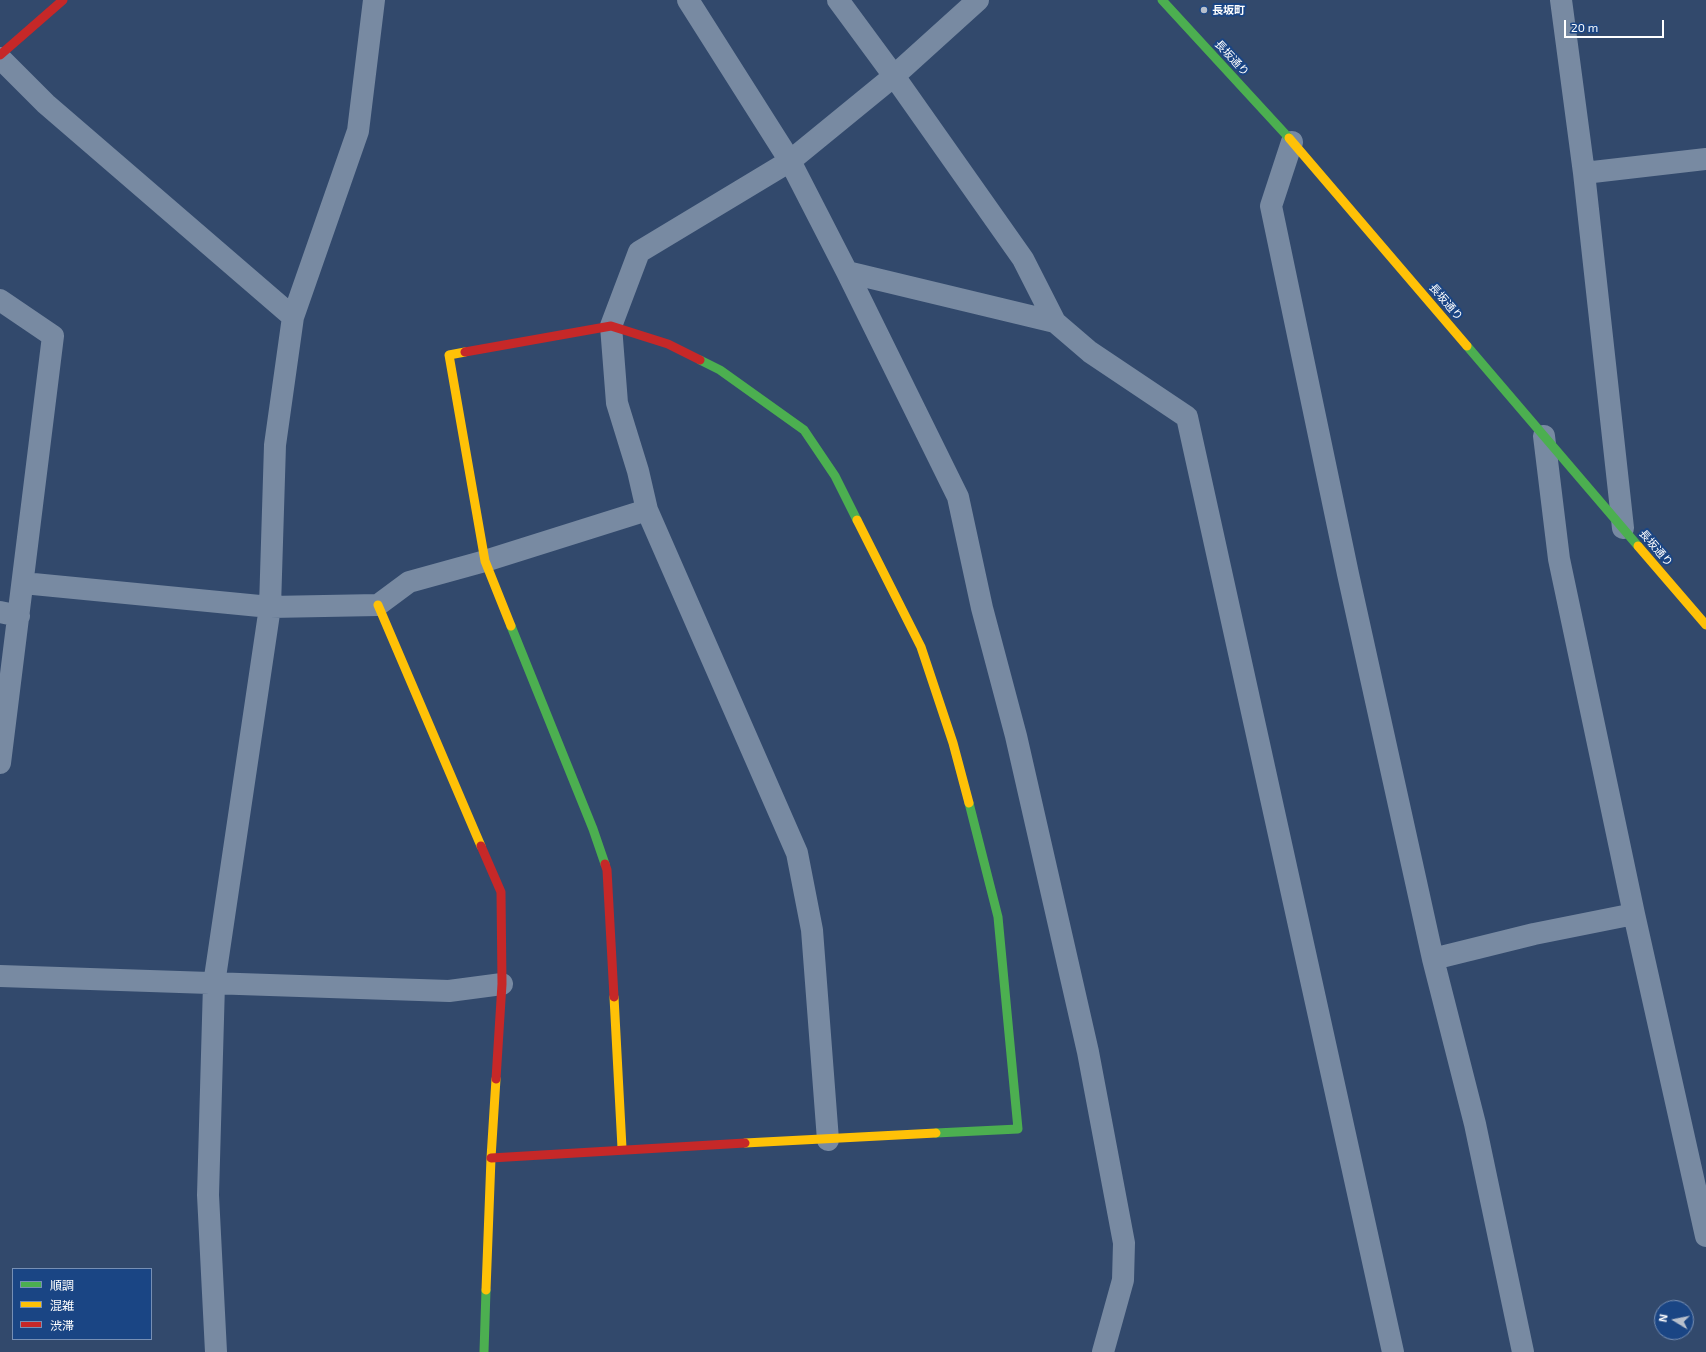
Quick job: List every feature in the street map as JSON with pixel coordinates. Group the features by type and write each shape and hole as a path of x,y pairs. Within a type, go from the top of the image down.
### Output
{"street":[{"path":"0,55 63,0"},
{"path":"216,1352 208,1195 214,984 270,607 275,445 293,317 358,131 374,0"},
{"path":"688,0 790,161 847,272 958,497 982,608 1016,736 1088,1052 1124,1243 1123,1280 1103,1352"},
{"path":"838,0 894,76 1023,260 1055,322 1090,352 1187,417 1393,1352"},
{"path":"828,1140 812,930 797,853 647,510 638,471 617,403 611,326 639,252 790,161 894,76 978,0"},
{"name":"長坂通り","path":"1162,0 1292,142 1706,625"},
{"path":"1561,0 1584,173 1623,528"},
{"path":"0,58 46,104 293,317"},
{"path":"1292,142 1271,206 1347,566 1433,959 1475,1124 1523,1352"},
{"path":"1584,173 1706,159"},
{"path":"847,272 1055,322"},
{"path":"0,300 53,336 23,583 9,614 0,763"},
{"path":"491,1158 622,1148 828,1140 1018,1129 998,917 953,743 921,647 836,476 804,430 720,370 668,344 611,326 449,355 485,561 593,829 607,870 622,1148"},
{"path":"1544,436 1559,559 1634,914 1706,1236"},
{"path":"23,583 270,607 378,605 409,582 485,561 647,510"},
{"path":"378,605 501,892 502,984 491,1158 484,1352"},
{"path":"1433,959 1534,934 1634,914"},
{"path":"0,976 449,991 502,984"}],"traffic: fast":[{"path":"1162,0 1289,138"},
{"path":"1467,346 1638,546"},
{"path":"700,360 720,370 804,430 835,476 857,520"},
{"path":"511,626 593,829 605,864"},
{"path":"936,1133 1018,1129 998,917 969,803"},
{"path":"484,1352 486,1290"}],"traffic: slow":[{"path":"1289,138 1467,346"},
{"path":"465,352 449,355 485,561 511,626"},
{"path":"857,520 921,647 953,743 969,803"},
{"path":"1638,546 1706,625"},
{"path":"378,605 481,846"},
{"path":"614,997 622,1148"},
{"path":"486,1290 491,1158 496,1079"},
{"path":"745,1143 936,1133"}],"traffic: jam":[{"path":"0,55 63,0"},
{"path":"465,352 611,326 668,344 700,360"},
{"path":"481,846 501,892 502,984 496,1079"},
{"path":"605,864 607,870 614,997"},
{"path":"491,1158 745,1143"}],"place":[{"name":"長坂町","path":"1204,10"}]}
